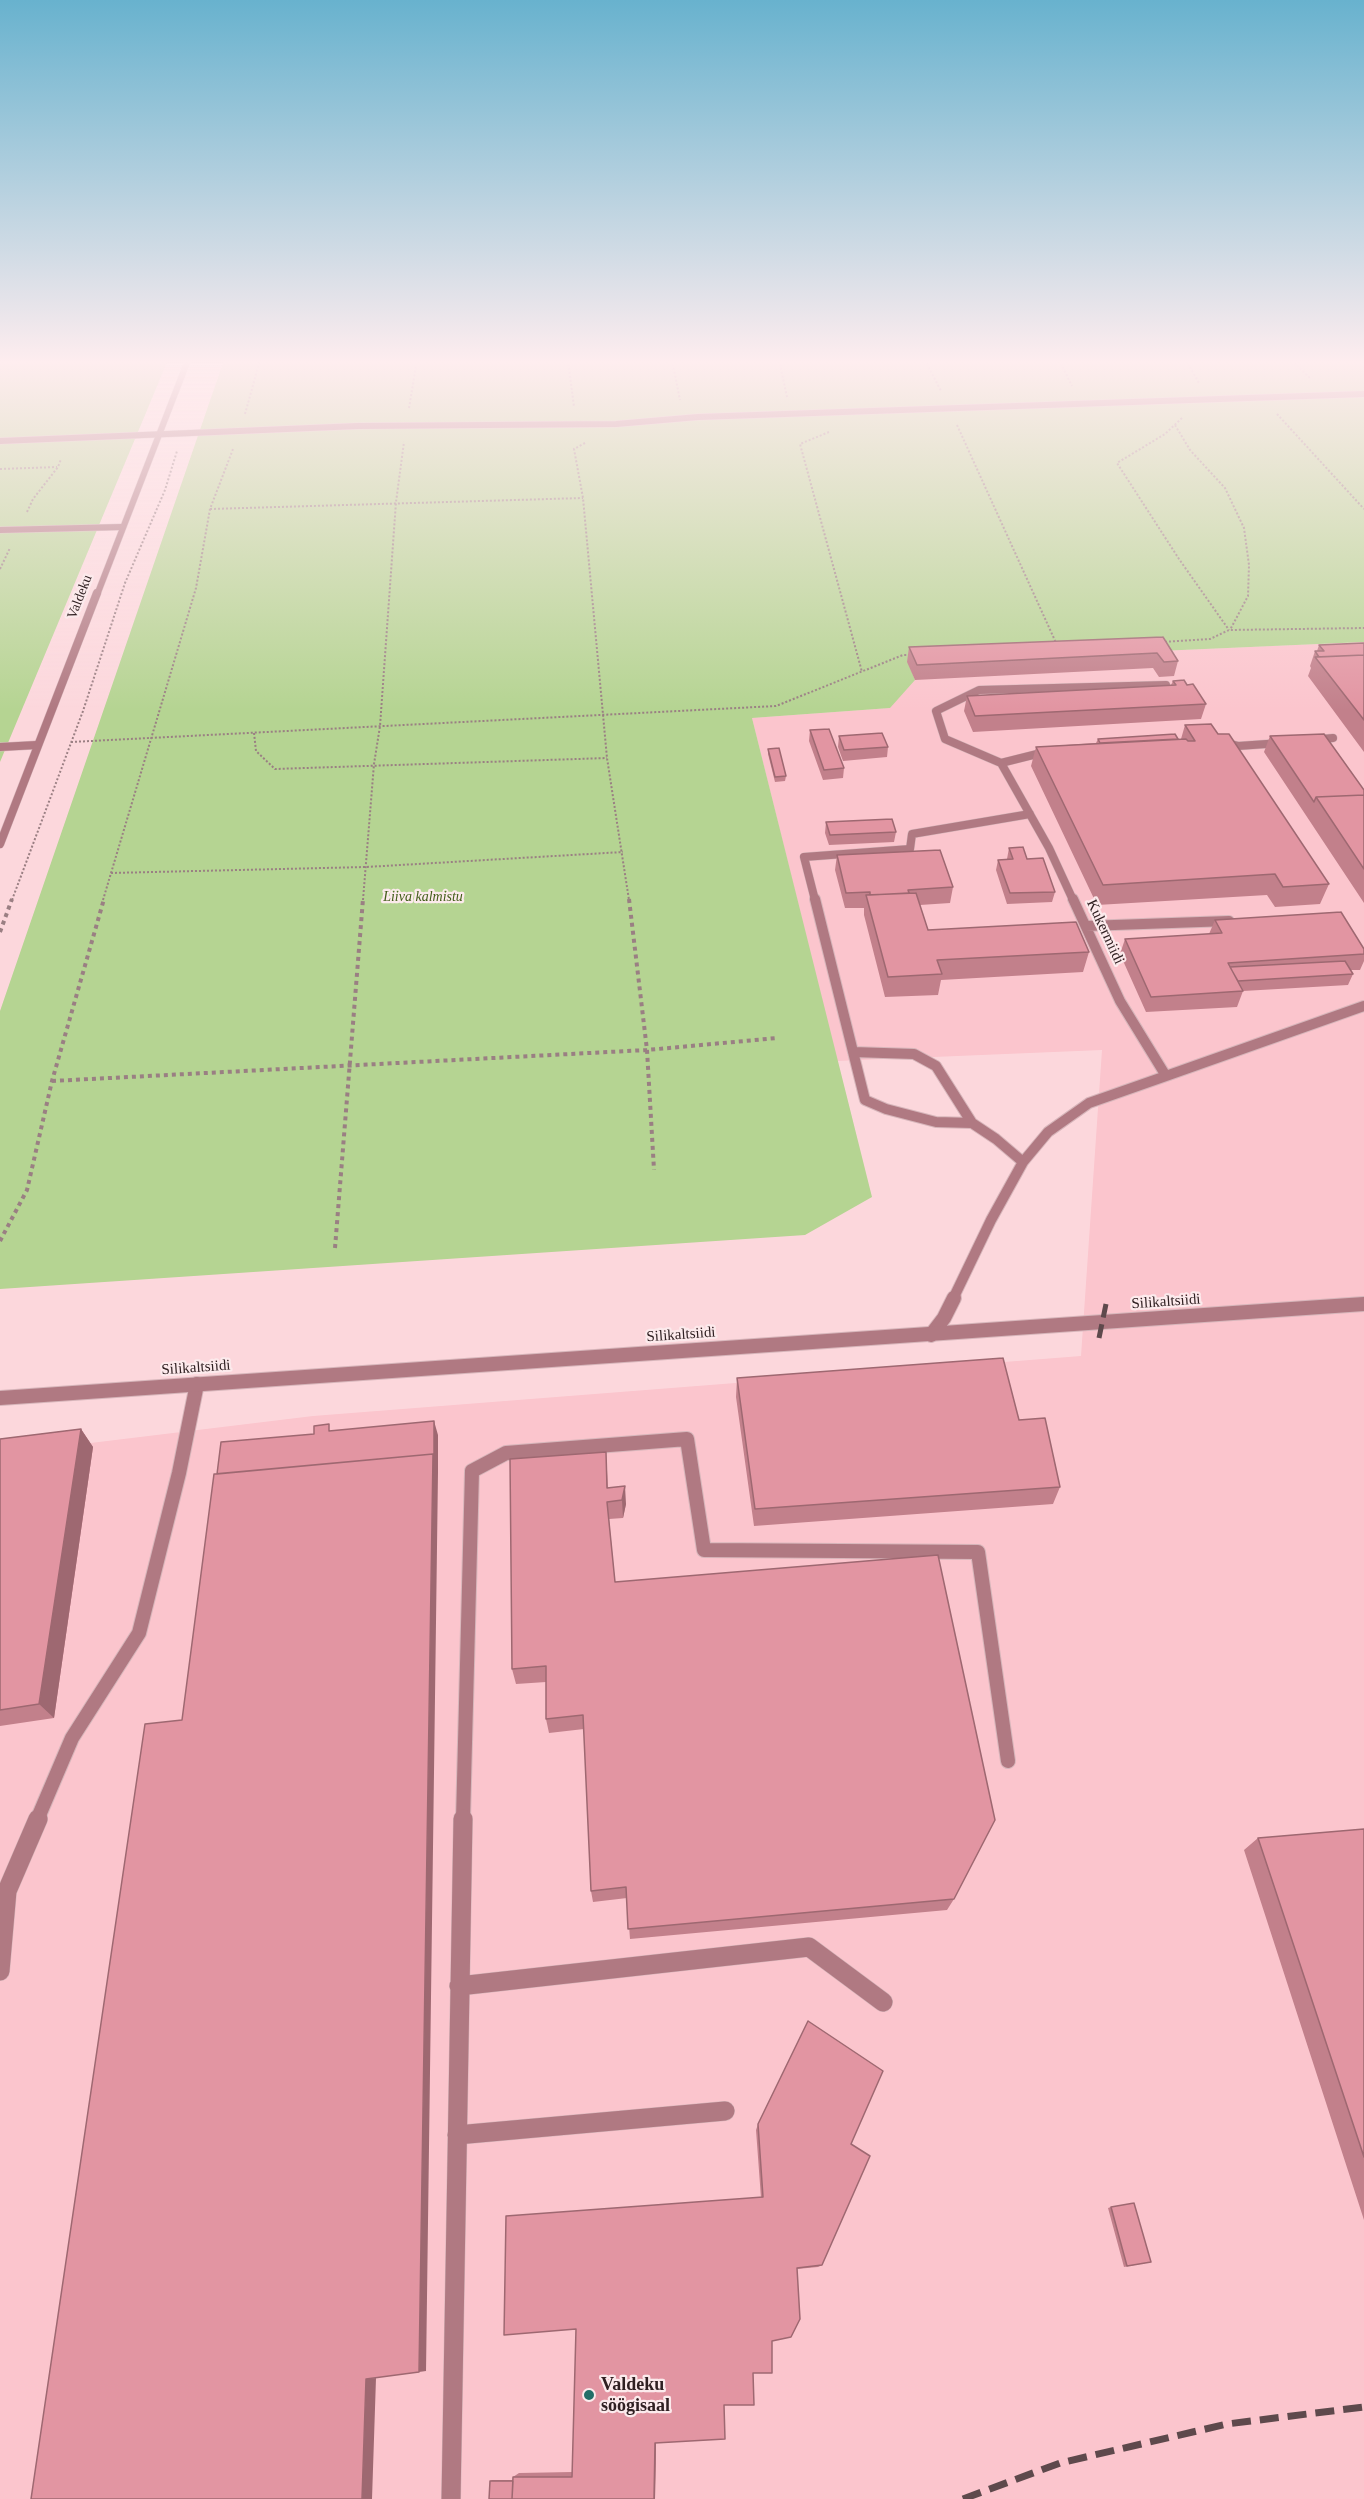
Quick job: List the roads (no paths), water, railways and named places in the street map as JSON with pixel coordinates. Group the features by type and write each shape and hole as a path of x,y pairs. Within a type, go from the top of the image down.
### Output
{"street":[{"name":"Valdeku","path":"0,844 142,477"},
{"path":"0,530 122,527"},
{"path":"1062,748 1001,762 945,739 936,711 979,690 1166,685"},
{"path":"1300,741 1333,738"},
{"path":"1208,739 1238,746 1289,742"},
{"path":"0,747 37,745"},
{"name":"Kukermiidi","path":"1001,762 1030,814 1086,926 1120,1001 1166,1076"},
{"path":"972,1123 936,1122 886,1109 865,1100 804,857 910,849 912,834 1030,814"},
{"path":"1086,926 1236,921"},
{"path":"931,1335 944,1318 991,1220 1023,1162 1048,1132 1089,1103 1364,1006"},
{"path":"853,1052 914,1054 936,1066 972,1123 996,1139 1023,1162"},
{"name":"Silikaltsiidi","path":"0,1398 1364,1304"},
{"path":"0,1971 7,1891 72,1738 139,1633 180,1473 197,1384"},
{"path":"452,2499 459,1986 472,1471 506,1453 687,1439 704,1550 978,1552 1008,1761"},
{"path":"459,1986 809,1947 883,2002"},
{"path":"457,2135 725,2111"}],"railway":[{"path":"1099,1338 1106,1304"},
{"path":"963,2499 1060,2463 1227,2424 1364,2407"}],"place":[{"name":"Valdeku söögisaal","path":"589,2395"}],"park label":[{"name":"Liiva kalmistu","path":"423,897"}]}
